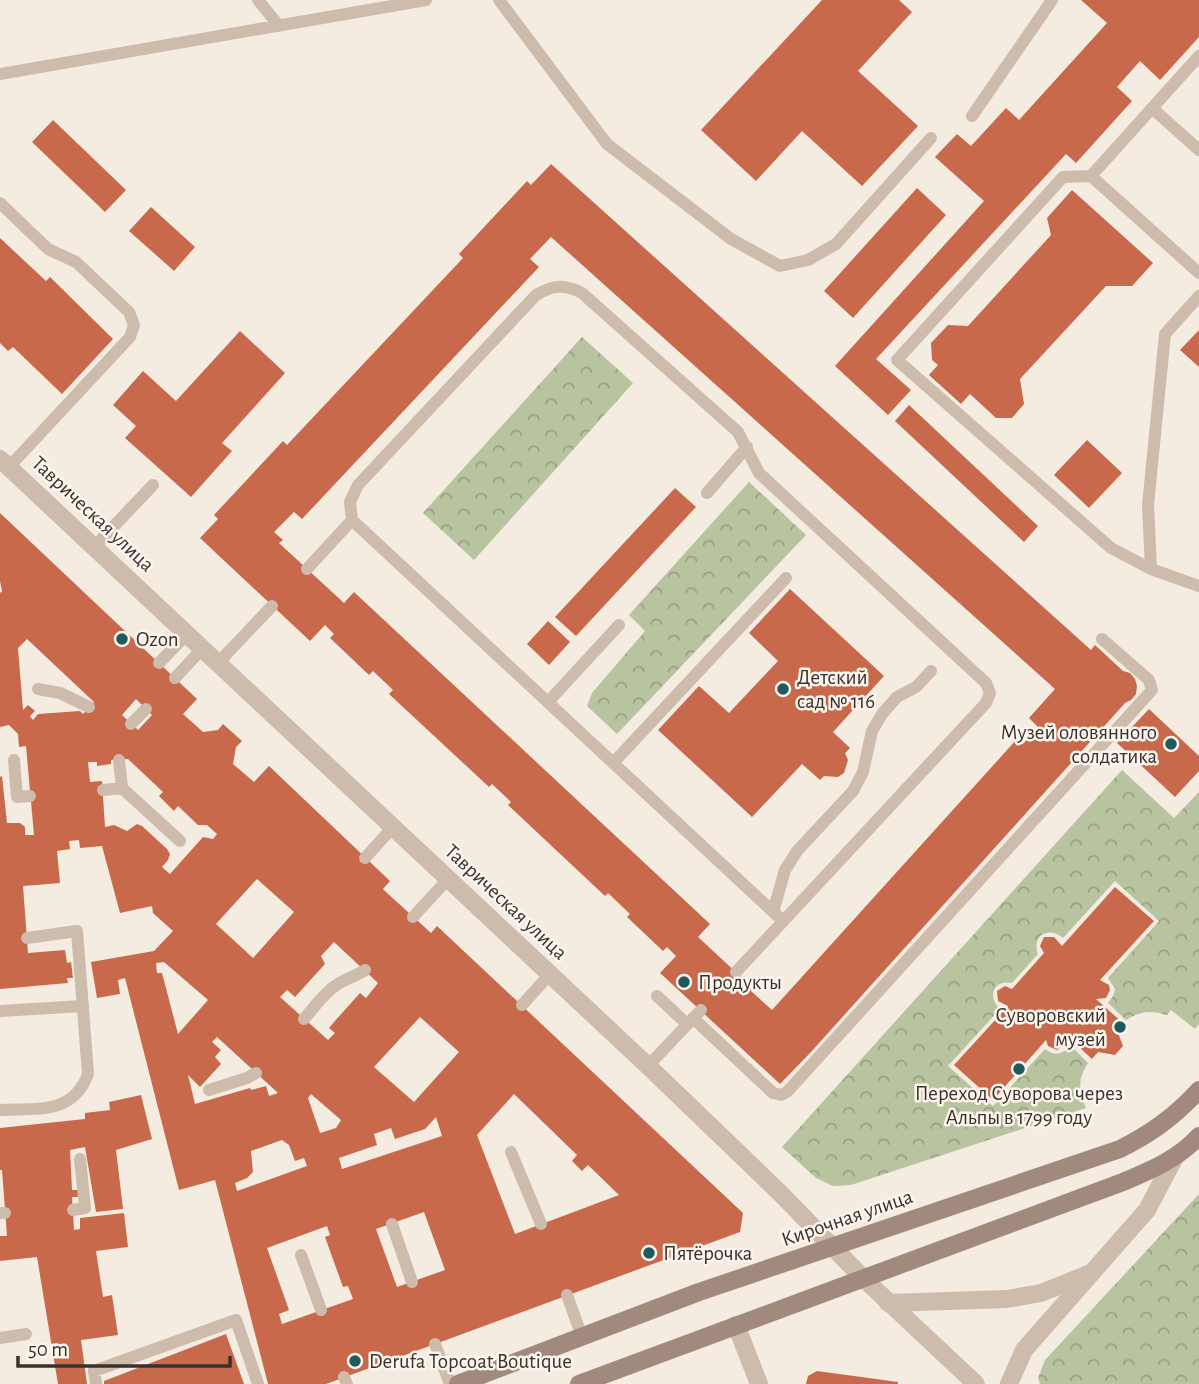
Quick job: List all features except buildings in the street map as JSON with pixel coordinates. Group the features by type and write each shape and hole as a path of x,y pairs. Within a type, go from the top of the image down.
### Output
{"main road":[{"name":"Кирочная улица","path":"458,1384 699,1292 1120,1149 1151,1134 1178,1113 1199,1090"},
{"path":"579,1384 1123,1182 1159,1167 1199,1136"}],"street":[{"name":"Таврическая улица","path":"4,463 648,1066 780,1193 888,1303 976,1384"},
{"path":"1009,1384 1024,1350 1147,1210 1175,1157"},
{"path":"888,1303 1007,1299 1041,1293 1091,1273"},
{"path":"736,1325 759,1384"}],"lane":[{"path":"258,0 279,26"},
{"path":"0,74 426,0"},
{"path":"499,0 607,144 731,239 780,266 808,260 836,244 931,138"},
{"path":"972,116 1052,0"},
{"path":"1091,176 1199,56"},
{"path":"1152,108 1199,150"},
{"path":"1199,273 1091,176 1063,177 897,359 1111,548 1151,569 1199,586"},
{"path":"0,203 48,249 76,262 129,312 134,325 130,337 4,463"},
{"path":"736,972 986,703 990,693 978,676 759,473 738,432 582,293 567,286 550,287 536,295 358,485 350,502 352,520 783,921"},
{"path":"1151,569 1148,505 1165,334 1199,296"},
{"path":"706,493 747,447"},
{"path":"94,547 153,485"},
{"path":"307,569 352,520"},
{"path":"613,763 786,578"},
{"path":"218,663 272,606"},
{"path":"548,702 619,625"},
{"path":"159,663 187,634"},
{"path":"657,996 694,1017 773,1093 781,1095 787,1092 1156,693 1149,680 1102,639"},
{"path":"175,678 202,649"},
{"path":"773,912 785,870 797,850 853,791 863,772 872,731 881,714 897,697 916,687 931,671"},
{"path":"38,689 60,693 89,708"},
{"path":"131,724 146,709"},
{"path":"14,760 17,797 30,796"},
{"path":"119,760 122,788 180,841"},
{"path":"103,790 122,788"},
{"path":"365,858 393,827"},
{"path":"413,917 448,879"},
{"path":"0,1110 55,1106 71,1101 83,1089 88,1074 77,931 27,937"},
{"path":"304,1019 333,987 365,970"},
{"path":"522,1005 550,975"},
{"path":"0,1011 83,1006"},
{"path":"648,1066 694,1017"},
{"path":"209,1090 256,1073"},
{"path":"511,1152 541,1224"},
{"path":"73,1210 85,1208 80,1159"},
{"path":"391,1224 412,1282"},
{"path":"301,1255 321,1310"},
{"path":"567,1295 583,1337"},
{"path":"96,1384 94,1371 236,1320 258,1384"},
{"path":"0,1338 26,1334"},
{"path":"435,1344 450,1384"}],"green space":[{"path":"582,337 633,383 474,560 423,513"},
{"path":"749,482 806,535 617,734 587,706 592,693 645,631 629,615"},
{"path":"1122,770 1174,818 1199,792 1199,1024 1195,1029 1171,1010 1167,1015 1146,1012 1126,1020 1108,1003 1115,989 1108,978 1159,921 1115,881 1063,938 1052,933 1039,937 1036,947 1038,954 1012,983 1005,982 996,986 993,994 1000,1009 948,1066 993,1106 1045,1049 1058,1054 1071,1046 1088,1063 1080,1085 1086,1108 851,1185 833,1186 816,1178 782,1147"},
{"path":"1199,1194 1199,1384 1040,1384 1038,1378 1045,1360"}],"place":[{"name":"Ozon","path":"122,639"},
{"name":"Детский сад № 116","path":"783,689"},
{"name":"Музей оловянного солдатика","path":"1171,744"},
{"name":"Продукты","path":"684,982"},
{"name":"Суворовский музей","path":"1120,1027"},
{"name":"Переход Суворова через Альпы в 1799 году","path":"1019,1069"},
{"name":"Пятёрочка","path":"649,1253"},
{"name":"Derufa Topcoat Boutique","path":"355,1361"}]}
